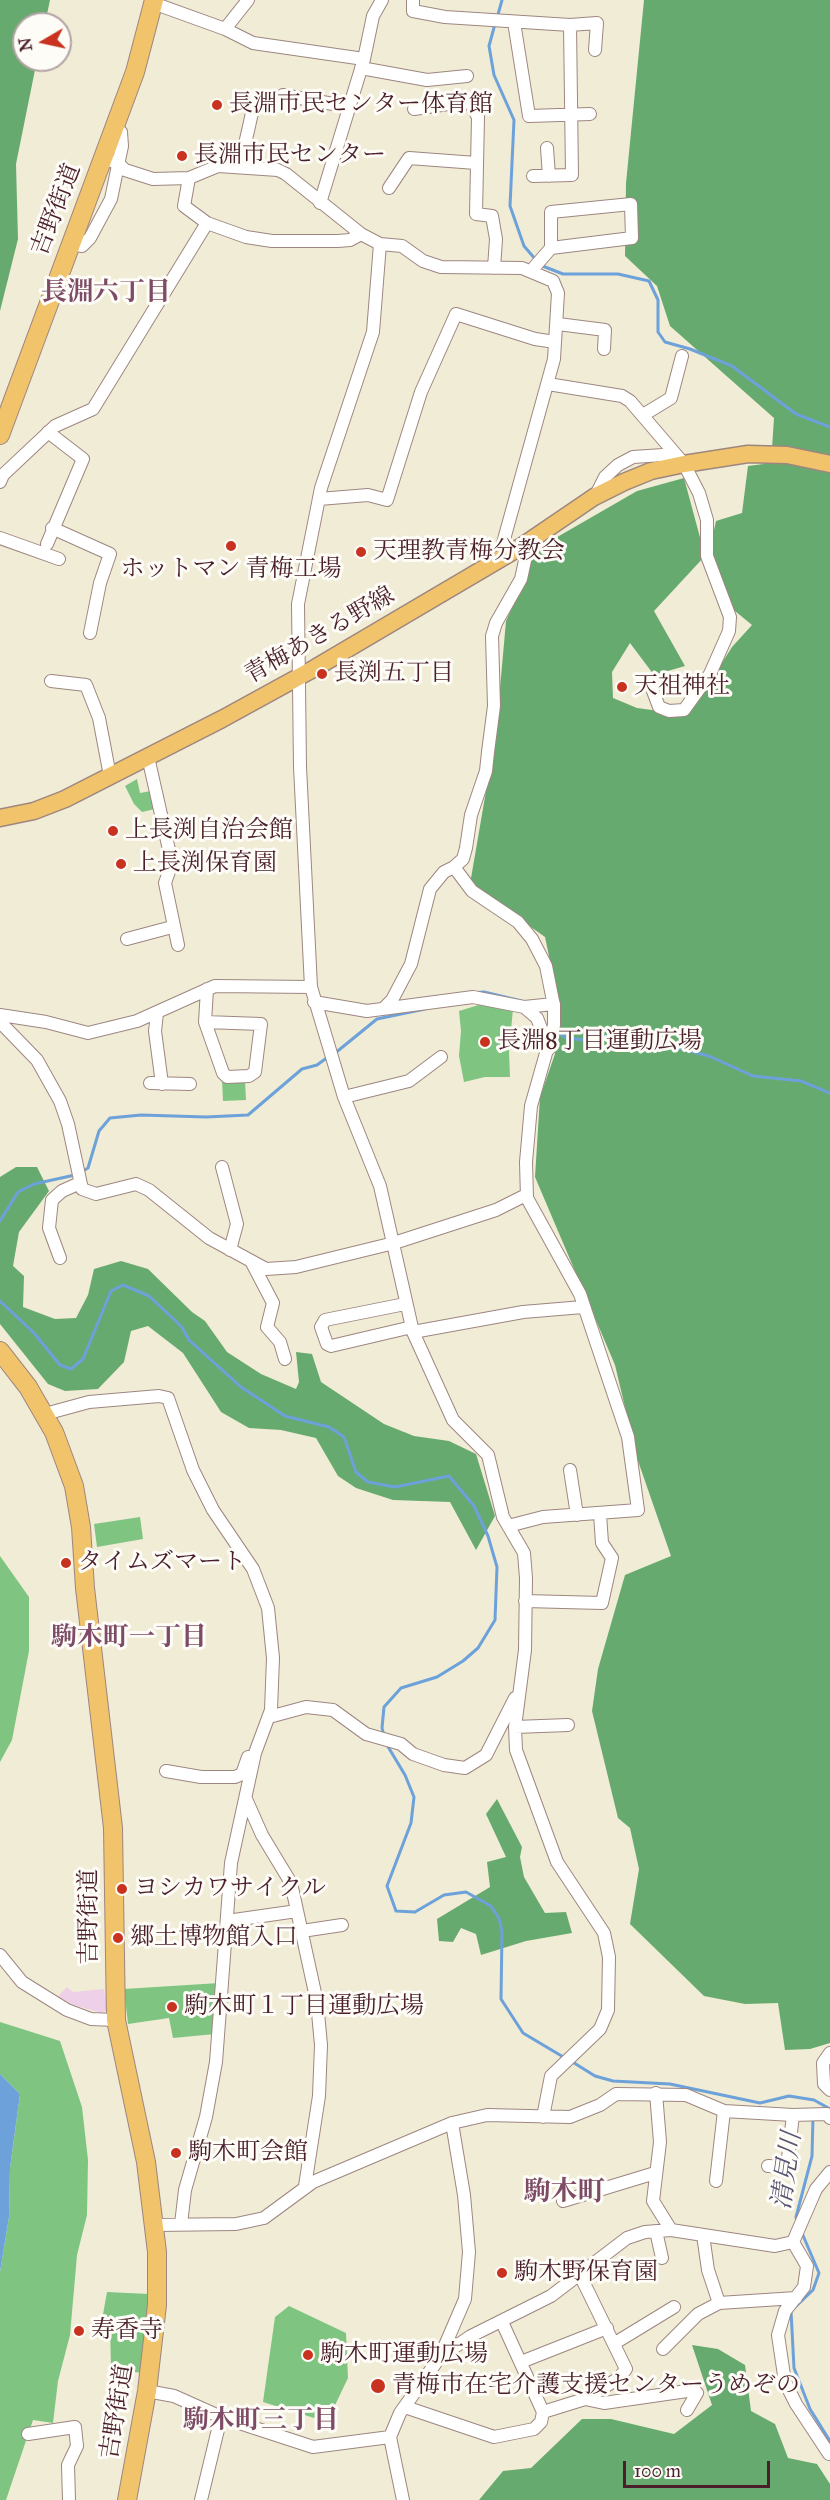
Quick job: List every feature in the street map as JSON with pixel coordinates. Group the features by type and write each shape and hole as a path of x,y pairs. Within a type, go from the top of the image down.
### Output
{"highway":[{"name":"吉野街道","path":"0,435 70,244 111,161 115,127 135,72 154,2"},
{"name":"吉野街道","path":"0,1351 45,1414 69,1468 81,1527 84,1582 113,1828 116,2020 146,2162 156,2225 158,2289 147,2391 127,2500"}],"main road":[{"name":"青梅あきる野線","path":"0,818 34,811 110,776 300,676 522,546 594,498 651,471 748,454 787,455 830,464"}],"street":[{"path":"225,29 248,0"},
{"path":"320,203 350,107 373,16 382,0"},
{"path":"413,0 413,11 445,17 570,25 597,23 595,50"},
{"path":"154,2 225,29 253,43 362,64 427,81 467,76"},
{"path":"503,20 529,116 590,114"},
{"path":"533,176 572,175 570,25"},
{"path":"283,95 350,107"},
{"path":"421,112 468,96 478,117 471,214 492,216 496,239 494,268"},
{"path":"240,166 252,113"},
{"path":"547,148 549,176"},
{"path":"389,188 409,158 476,163"},
{"path":"111,161 124,170 153,179 189,178 218,166 278,170 361,234 380,244 402,246 423,261 441,267 532,269 553,281 556,286 558,324 549,384 503,543 506,554"},
{"path":"189,178 184,206 207,223 246,237 272,241 350,240 361,234"},
{"path":"532,269 551,248 632,238 631,204 551,212 551,248"},
{"path":"0,482 3,475 48,432 93,409 207,223"},
{"path":"380,244 373,332 319,499 298,604 301,789 311,987 344,1097 380,1186 394,1243 405,1304 413,1330 453,1420 488,1455 496,1493 508,1526 524,1553 525,1650 515,1727 516,1750 557,1862 604,1933 609,1957 608,2010 600,2029 551,2076 543,2117"},
{"path":"319,499 368,495 387,500 421,392 456,314 524,336 555,342"},
{"path":"558,324 605,330 604,349"},
{"path":"643,415 671,398 682,356"},
{"path":"549,384 622,396 630,401 684,464 699,493 707,520 707,556 730,617 729,631 710,674 684,710 669,711 658,707 653,691"},
{"path":"46,544 83,459 48,432"},
{"path":"52,528 110,554 100,583 90,633"},
{"path":"0,538 59,560"},
{"path":"383,1010 392,1000 411,964 430,889 444,872 463,859 474,804 486,771 494,706 492,636 496,623 521,579 526,556 522,546"},
{"path":"51,681 86,685 99,718 110,776"},
{"path":"148,757 172,863 165,883 172,927 178,945"},
{"path":"454,867 472,891 512,916 532,939 546,966 554,1004 553,1030 531,1106 526,1162 526,1196 572,1276 628,1437 638,1510 543,1517 508,1526"},
{"path":"127,939 172,927"},
{"path":"0,1015 46,1022 88,1033 115,1028 215,986 311,987"},
{"path":"205,1022 261,1024 255,1072 249,1076 227,1077 223,1073 205,1022 207,989"},
{"path":"314,1002 367,1011 472,998 528,1007 554,1004"},
{"path":"528,1007 537,1018 549,1050"},
{"path":"157,1012 156,1084 190,1084"},
{"path":"0,1022 37,1060 60,1101 68,1124 81,1189 96,1194 136,1184 149,1190 209,1238 266,1269 288,1269 394,1243 496,1210 526,1196"},
{"path":"344,1097 410,1081 441,1057"},
{"path":"222,1167 237,1224 230,1250"},
{"path":"60,1258 49,1228 52,1200 78,1179"},
{"path":"251,1261 273,1303 267,1327 280,1342 285,1359"},
{"path":"405,1304 325,1320 321,1327 327,1344 331,1346 523,1312 583,1307"},
{"path":"45,1414 89,1402 159,1396 168,1398 186,1451 206,1496 253,1569 266,1600 273,1658 269,1717 255,1753 231,1863 216,2061 206,2117 185,2190 181,2224"},
{"path":"570,1470 577,1515"},
{"path":"525,1601 602,1603 612,1558 602,1543 600,1514"},
{"path":"269,1717 306,1707 323,1707 333,1710 366,1734 400,1744 413,1754 444,1765 465,1768 475,1764 486,1755 520,1689"},
{"path":"515,1727 568,1725"},
{"path":"166,1771 201,1777 235,1777 242,1774 257,1734 264,1730"},
{"path":"246,1799 262,1835 291,1883 317,2002 321,2045 319,2096 305,2186"},
{"path":"227,1920 297,1911"},
{"path":"302,1931 342,1926"},
{"path":"0,1955 22,1982 67,2010 91,2019 116,2020"},
{"path":"830,2053 823,2063 824,2084 830,2090"},
{"path":"156,2225 236,2224 264,2218 305,2186 452,2123 487,2115 570,2117 600,2105 616,2094 656,2093 686,2095 724,2111 793,2115 824,2114"},
{"path":"656,2093 660,2142 653,2202 671,2230"},
{"path":"716,2181 724,2111"},
{"path":"768,2166 787,2167 793,2115"},
{"path":"403,2500 390,2437 405,2408 440,2357 465,2299 469,2252 464,2195 452,2123"},
{"path":"793,2242 816,2189 830,2172"},
{"path":"562,2200 655,2173"},
{"path":"440,2357 471,2336 551,2296 627,2238 671,2230 775,2246 793,2242"},
{"path":"656,2231 662,2258"},
{"path":"703,2235 708,2270 719,2303"},
{"path":"793,2242 807,2266 804,2287 785,2311 778,2335 785,2382 796,2404 829,2454"},
{"path":"543,2412 585,2399 619,2378 626,2369 580,2275"},
{"path":"663,2349 698,2314 719,2303 796,2298"},
{"path":"615,2343 674,2307"},
{"path":"405,2408 494,2437 534,2429 541,2422 543,2412 502,2322"},
{"path":"521,2362 607,2328"},
{"path":"585,2399 613,2402 694,2390 697,2393 687,2410"},
{"path":"147,2391 186,2401 221,2417 313,2447 390,2437"},
{"path":"201,2500 221,2417"},
{"path":"28,2434 75,2427 77,2446 68,2465 69,2500"}],"shaded area":[{"path":"67,1987 73,1992 104,1989 107,2009 102,2013 73,2005 58,1996"}],"green space":[{"path":"0,0 50,0 48,12 12,12 12,72 35,72 16,164 18,239 0,311"},
{"path":"644,0 830,0 830,2043 810,2049 785,2050 778,2003 745,2004 704,1996 630,1924 639,1869 630,1828 618,1818 592,1711 598,1669 625,1575 671,1556 637,1458 615,1365 535,1177 540,1097 555,1054 559,1004 545,937 470,884 496,733 506,621 526,577 533,551 637,491 684,478 705,556 654,611 685,666 654,675 630,643 612,672 613,698 637,708 682,714 701,696 732,647 752,625 735,611 706,567 716,521 742,513 748,466 771,463 774,418 670,326 657,286 625,256 626,183"},
{"path":"137,779 140,793 151,791 155,809 142,812 134,804 125,786"},
{"name":"長淵8丁目運動広場","path":"485,1003 513,1009 509,1052 510,1077 485,1077 464,1082 459,1056 461,1031 459,1011"},
{"path":"222,1080 245,1080 246,1100 223,1101"},
{"path":"16,1167 37,1167 49,1191 19,1232 13,1266 24,1276 23,1307 55,1319 76,1318 88,1295 94,1269 121,1261 148,1269 192,1312 205,1321 227,1352 261,1374 296,1389 299,1382 296,1352 312,1354 321,1382 384,1424 414,1436 449,1441 476,1454 495,1516 476,1550 450,1502 393,1500 356,1488 338,1476 316,1438 281,1430 249,1428 221,1412 183,1353 148,1326 131,1331 124,1362 98,1389 65,1391 48,1384 0,1324 0,1177"},
{"path":"140,1517 143,1539 97,1547 94,1524"},
{"path":"0,1556 29,1597 29,1651 12,1740 0,1762"},
{"path":"497,1799 522,1847 520,1857 524,1877 545,1913 566,1912 572,1933 526,1941 481,1955 476,1934 461,1928 453,1942 439,1941 437,1919 490,1887 487,1862 506,1857 486,1814"},
{"name":"駒木町１丁目運動広場","path":"219,1983 215,2034 173,2038 169,2018 128,2024 124,1989"},
{"path":"0,2022 60,2041 82,2107 88,2160 87,2215 77,2255 70,2335 58,2381 53,2423 33,2420 6,2500 0,2500 0,2272 9,2217 10,2168 20,2094 0,2074"},
{"path":"107,2292 149,2294 145,2373 111,2370 110,2321 102,2320"},
{"name":"駒木町運動広場","path":"289,2306 346,2333 348,2378 327,2422 263,2402 275,2317"},
{"path":"692,2345 718,2349 745,2365 751,2411 775,2424 788,2458 817,2464 830,2484 830,2500 479,2500 503,2471 531,2468 582,2419 611,2419 674,2434 712,2405"}],"water":[{"path":"0,2074 20,2094 10,2168 9,2217 0,2272"}],"waterway":[{"path":"497,18 502,0"},
{"path":"495,24 489,46 494,75 514,120 510,206 524,246 536,260"},
{"path":"540,265 563,274 618,274 649,281 658,300 658,332 665,342 690,349 732,366 796,414 830,427"},
{"path":"469,993 484,992 526,1002"},
{"path":"334,1054 377,1019 425,1009"},
{"path":"557,1031 566,1038 595,1041 606,1036 634,1037 709,1056 753,1076 801,1081 830,1093"},
{"path":"83,1171 88,1168 99,1131 110,1118 141,1115 206,1117 248,1115 302,1069 317,1065 328,1057"},
{"path":"0,1221 18,1192 34,1184 75,1175"},
{"path":"0,1301 34,1333 60,1365 71,1369 83,1359 111,1291 123,1285 149,1296 181,1326 189,1340 241,1387 285,1416 329,1427 344,1437 356,1472 368,1482 395,1487 449,1476 474,1506 488,1536 497,1567 495,1620 478,1648 463,1661 437,1677 401,1688 384,1707 382,1728 384,1736"},
{"path":"387,1745 405,1775 414,1797 411,1823 387,1886 396,1911 415,1912 444,1895 466,1892 491,1906 499,1918 502,1932 501,1999 523,2033 565,2058"},
{"path":"571,2061 595,2076 613,2081 670,2084 760,2103 789,2096 814,2100 830,2109"},
{"name":"清見川","path":"797,2222 796,2217 812,2156 813,2117"},
{"name":"清見川","path":"802,2233 819,2273 813,2290 791,2311 794,2368 810,2409 830,2441"}],"place":[{"name":"長淵市民センター体育館","path":"217,105"},
{"name":"長淵市民センター","path":"182,156"},
{"name":"ホットマン 青梅工場","path":"231,546"},
{"name":"天理教青梅分教会","path":"361,552"},
{"name":"長渕五丁目","path":"322,674"},
{"name":"天祖神社","path":"622,687"},
{"name":"上長渕自治会館","path":"113,831"},
{"name":"上長渕保育園","path":"121,864"},
{"name":"長淵8丁目運動広場","path":"485,1042"},
{"name":"タイムズマート","path":"66,1563"},
{"name":"ヨシカワサイクル","path":"122,1889"},
{"name":"郷土博物館入口","path":"118,1938"},
{"name":"駒木町１丁目運動広場","path":"172,2007"},
{"name":"駒木町会館","path":"176,2153"},
{"name":"駒木野保育園","path":"502,2273"},
{"name":"寿香寺","path":"79,2331"},
{"name":"駒木町運動広場","path":"308,2355"},
{"name":"青梅市在宅介護支援センターうめぞの","path":"378,2386"}],"district":[{"name":"長淵六丁目","path":"106,294"},
{"name":"駒木町一丁目","path":"129,1639"},
{"name":"駒木町","path":"564,2193"},
{"name":"駒木町三丁目","path":"261,2422"}]}
